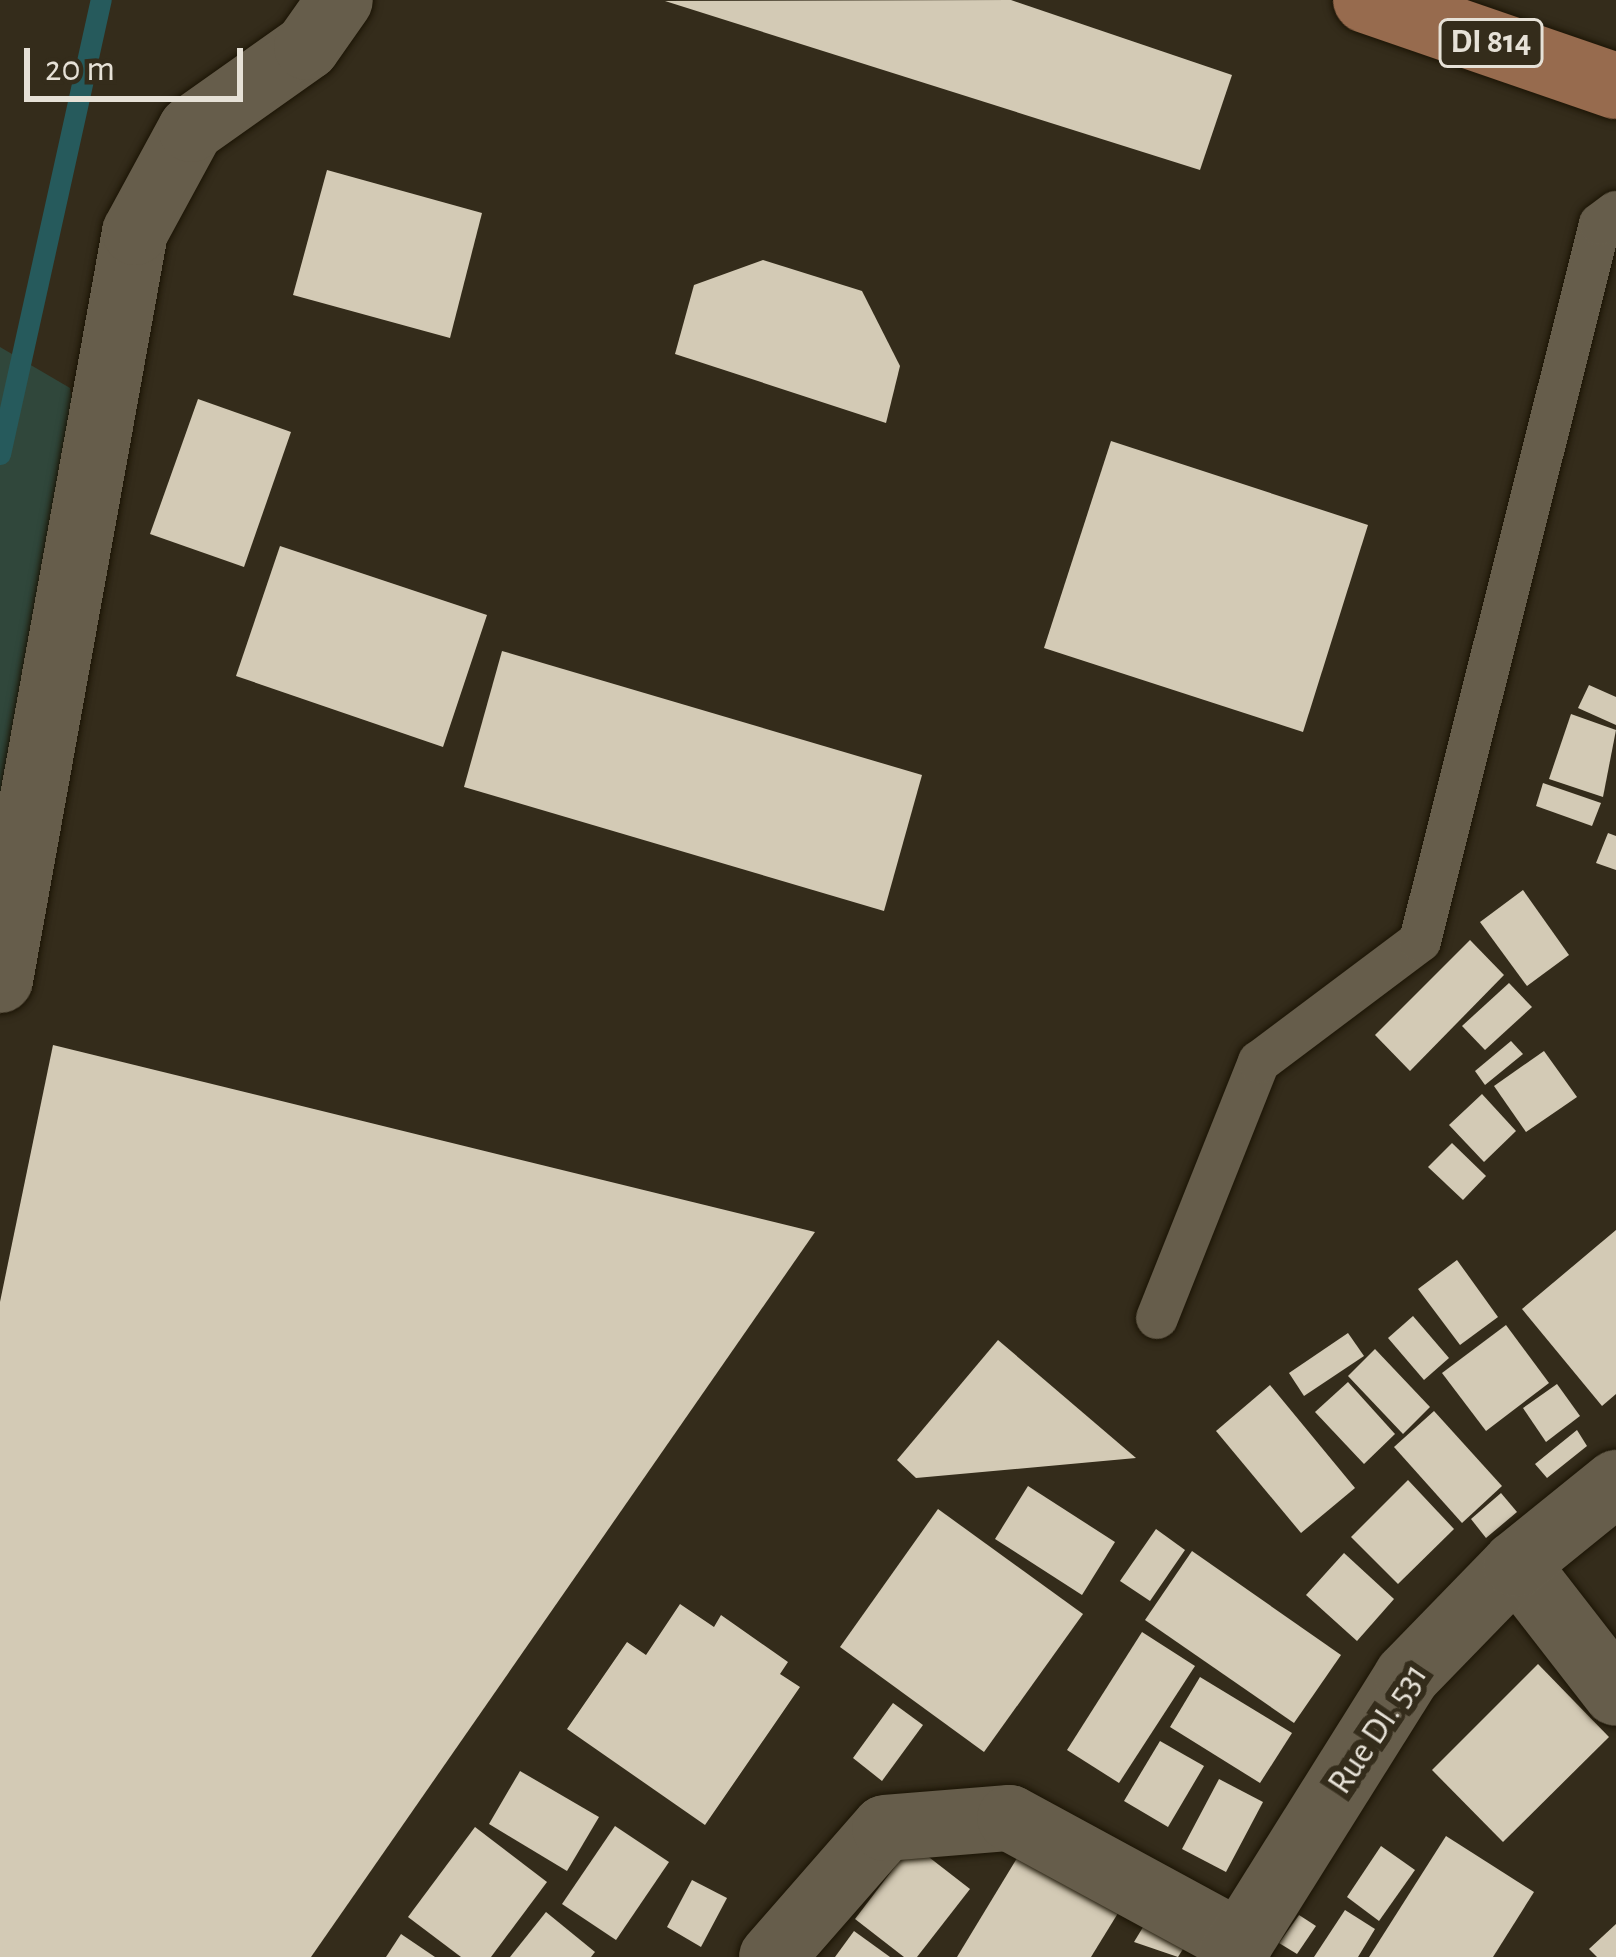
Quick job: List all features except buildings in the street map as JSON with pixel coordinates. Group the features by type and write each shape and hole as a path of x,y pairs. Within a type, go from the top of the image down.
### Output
{"main road":[{"name":"DI 814","path":"1366,0 1616,86"}],"street":[{"path":"0,980 135,232 191,129 307,47 340,0"},
{"name":"Rue DI. 531","path":"1235,1950 1407,1676 1516,1564 1616,1484"},
{"path":"1516,1564 1616,1693"},
{"path":"772,1957 885,1828 1010,1818 1235,1950"}],"lane":[{"path":"1157,1318 1258,1062 1420,941 1600,224 1616,212"}],"green space":[{"path":"0,347 70,388 94,559 0,947"}],"waterway":[{"path":"0,454 101,0"}]}
